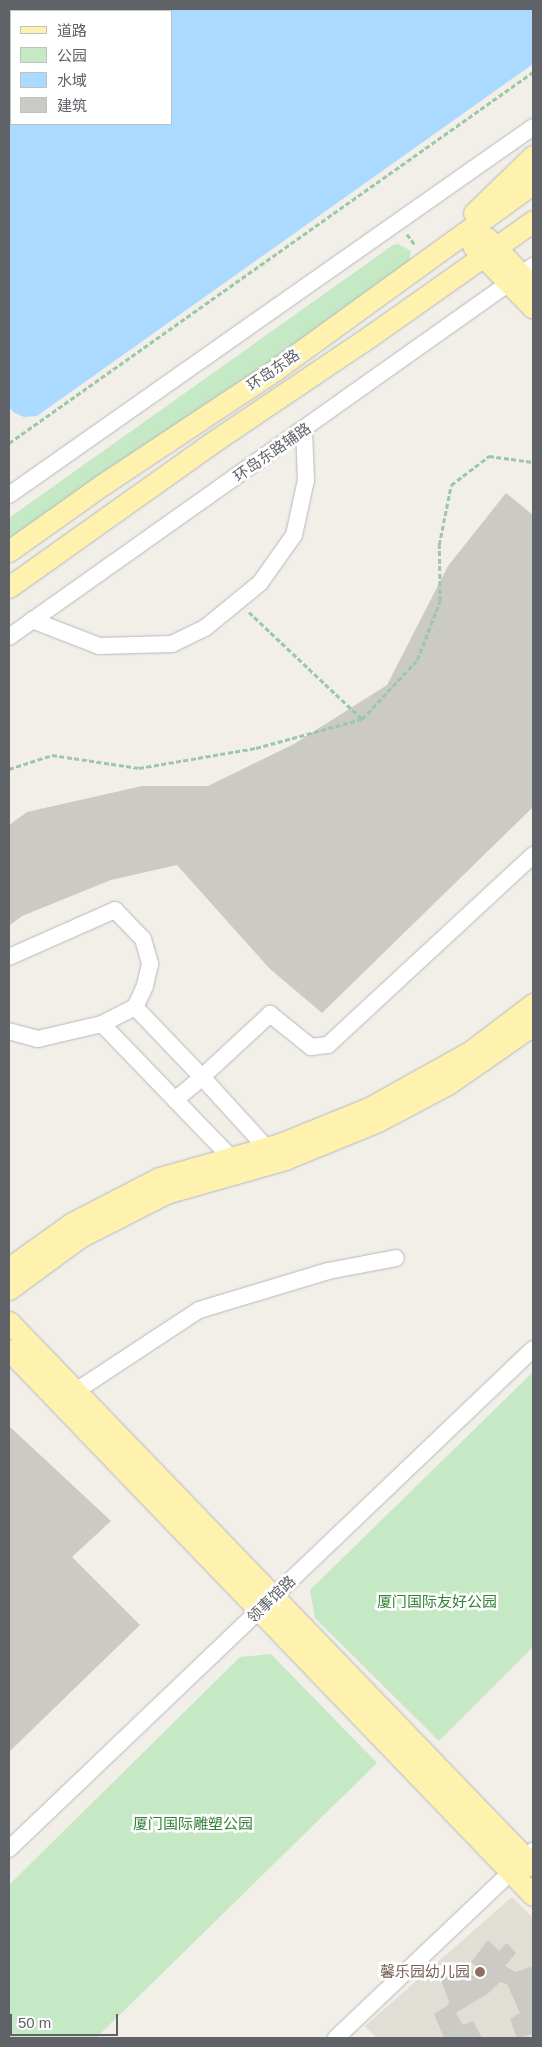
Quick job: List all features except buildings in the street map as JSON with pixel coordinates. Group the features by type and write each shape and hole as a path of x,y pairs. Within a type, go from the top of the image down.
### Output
{"main road":[{"path":"533,156 474,212 468,230 489,251 524,278 533,308"},
{"name":"环岛东路","path":"9,551 102,485 275,370 533,183"},
{"path":"504,204 528,225"},
{"name":"环岛东路","path":"9,587 528,225"},
{"path":"272,1154 402,1091 471,1051 533,1004"},
{"path":"9,1289 72,1242 174,1190 238,1164 378,1122 480,1064 533,1025"},
{"path":"9,1268 72,1224 153,1182 185,1170 238,1164"},
{"path":"9,1322 76,1391 266,1603"},
{"path":"9,1350 526,1862 533,1895"}],"street":[{"path":"9,495 399,223 533,127"},
{"name":"环岛东路辅路","path":"9,637 524,278"},
{"path":"32,620 99,646 172,644 205,628 260,583 294,535 306,480 304,430"},
{"path":"175,1100 270,1014 311,1048 328,1044 533,856"},
{"path":"9,957 115,910 143,938 150,964 145,986 135,1007 102,1024 38,1038 9,1031"},
{"path":"135,1007 272,1154"},
{"path":"102,1024 238,1164"},
{"path":"76,1391 199,1310 328,1271 396,1258"},
{"name":"领事馆路","path":"9,1850 533,1349"},
{"path":"336,2038 526,1862"}],"path":[{"path":"9,443 533,72"},
{"path":"399,223 426,260"},
{"path":"9,769 52,755 139,768 256,748 362,719 417,660 440,601 440,545 451,485 489,456 533,462"},
{"path":"238,601 362,719"}],"shaded area":[{"name":"馨乐园幼儿园","path":"512,1897 533,1918 533,2038 376,2038 365,2026"}],"green space":[{"path":"398,244 411,251 409,262 9,550 9,518 393,245"},
{"name":"厦门国际友好公园","path":"533,1372 533,1647 439,1741 315,1618 310,1590"},
{"name":"厦门国际雕塑公园","path":"271,1654 377,1763 96,2038 9,2038 9,1885 240,1657"}],"water":[{"path":"9,9 533,9 533,64 37,416 24,417 13,412 9,407"}],"place":[{"name":"馨乐园幼儿园","path":"480,1972"}]}
